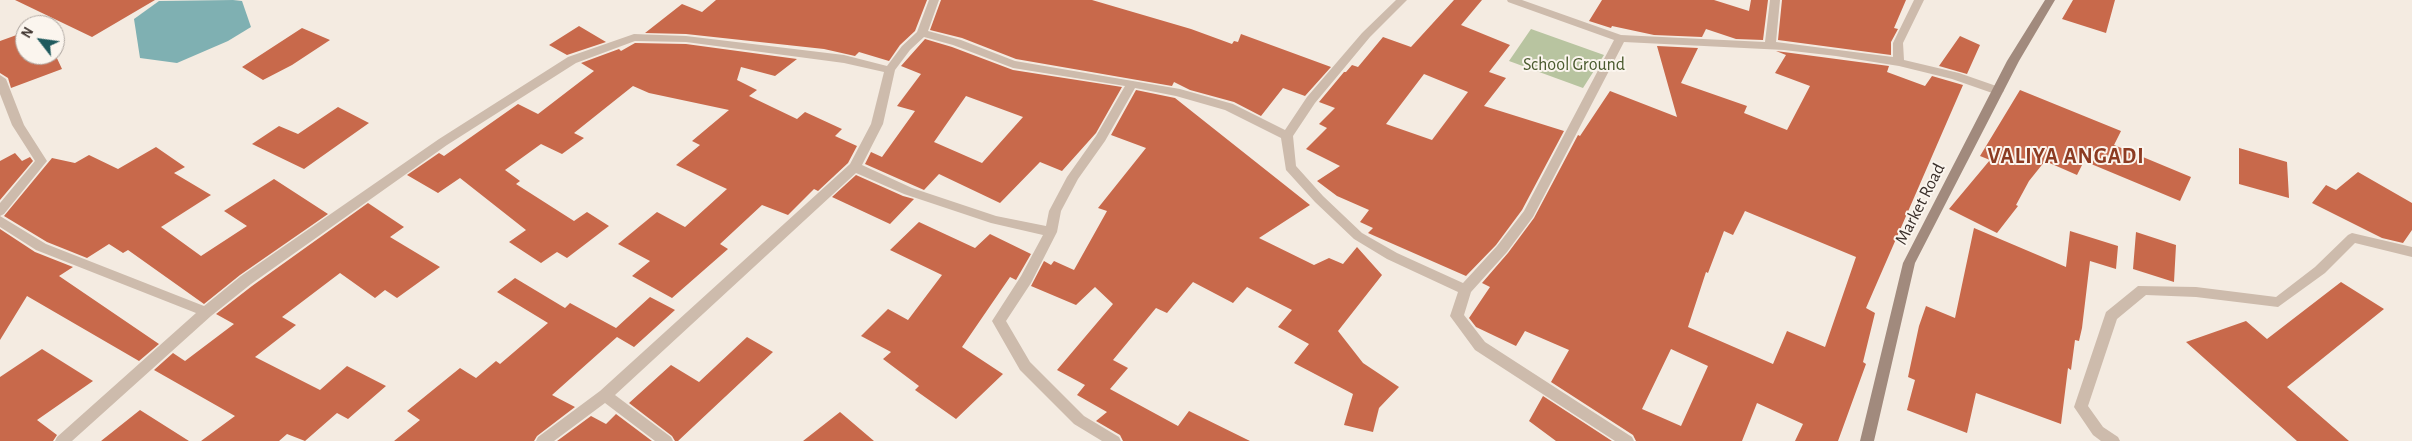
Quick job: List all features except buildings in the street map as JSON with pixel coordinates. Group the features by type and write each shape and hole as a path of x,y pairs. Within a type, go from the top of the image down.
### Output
{"main road":[{"name":"Market Road","path":"1866,441 1909,264 1998,91 2050,0"}],"street":[{"path":"543,441 605,395 855,167 877,124 890,70 906,48 922,33 934,0"},
{"path":"1402,0 1366,35 1311,100 1287,136 1290,166 1319,199 1358,236 1392,256 1465,290"},
{"path":"1512,0 1620,38 1770,46 1836,52 1899,62 1955,76 1998,91"},
{"path":"1770,46 1772,13 1775,0"},
{"path":"1899,62 1898,43 1919,0"},
{"path":"922,33 957,42 1013,64 1176,92 1229,107 1287,136"},
{"path":"62,441 206,312 246,280 443,142 515,94 572,60 634,37 686,39 844,59 890,70"},
{"path":"1620,38 1529,214 1502,249 1465,290 1457,316 1480,346 1627,441"},
{"path":"0,79 18,125 41,161 0,211"},
{"path":"1114,441 1079,420 1025,366 999,320 1026,279 1051,232 1055,210 1073,177 1101,138 1131,85"},
{"path":"855,167 908,191 995,220 1051,232"},
{"path":"0,221 41,246 206,312"},
{"path":"2113,441 2098,431 2080,407 2111,316 2143,290 2196,292 2278,302 2320,270 2352,238 2412,252"},
{"path":"605,395 666,441"}],"green space":[{"name":"School Ground","path":"1531,29 1604,55 1583,88 1509,61"}],"water":[{"path":"159,1 242,1 251,27 228,41 177,63 140,58 134,19"}],"district":[{"name":"VALIYA ANGADI","path":"2066,156"}]}
